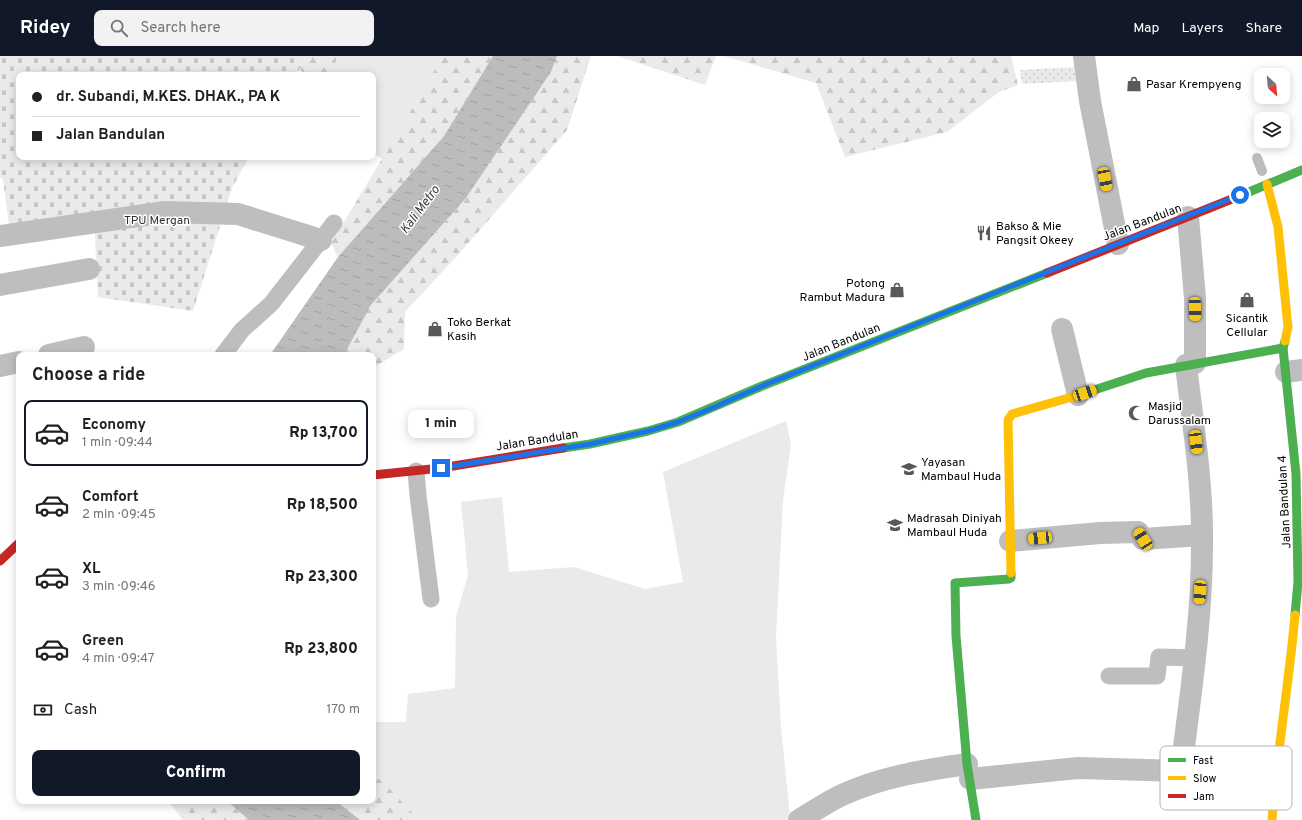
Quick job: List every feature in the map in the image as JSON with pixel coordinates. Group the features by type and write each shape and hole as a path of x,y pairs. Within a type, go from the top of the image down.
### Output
{"street":[{"path":"1084,56 1090,101 1118,244"},
{"name":"Jalan Bandulan","path":"376,475 416,471 590,444 648,431 678,422 769,383 1188,217 1302,170"},
{"name":"Jalan Bandulan 4","path":"1267,184 1278,227 1285,290 1288,327 1283,348 1294,371 1299,474 1298,582 1292,647 1279,746"},
{"path":"0,236 165,212 238,214 321,240"},
{"path":"1184,746 1201,580 1202,535 1191,364 1195,298 1188,217"},
{"path":"0,285 89,269"},
{"path":"1062,329 1078,395"},
{"path":"62,352 84,347"},
{"path":"976,820 969,772 956,636 954,583 1011,578 1007,421 1012,414 1146,373 1283,348"},
{"path":"0,366 16,363"},
{"path":"1010,541 1138,532 1143,539 1202,535"},
{"path":"0,562 16,546"},
{"path":"800,820 841,795 908,773 1078,768 1160,770"},
{"name":"Jalan Bandulan 4","path":"1272,820 1273,810"}],"lane":[{"path":"225,352 242,330 271,304 334,223"},
{"path":"416,471 431,599"},
{"path":"1109,676 1157,676 1159,657 1194,658"}],"green space":[{"name":"TPU Mergan","path":"0,56 307,56 298,72 16,72 16,160 247,160 232,188 193,311 98,297 94,215 9,225 3,179 0,178"},
{"path":"307,56 339,56 330,72 303,72 299,70"},
{"path":"339,56 443,56 383,159 376,156 376,72 330,72"},
{"path":"443,56 493,56 444,136 338,257 331,243"},
{"path":"557,56 591,56 567,130 457,256 405,312 404,349 376,366 376,352 346,352 371,305 466,198 551,72"},
{"path":"617,56 716,56 705,85"},
{"path":"724,56 1011,56 1018,85 999,92 947,132 845,157 816,83"},
{"path":"1074,67 1076,81 1022,84 1020,70"},
{"path":"786,421 791,445 783,500 776,638 781,727 790,817 785,820 419,820 376,777 376,722 406,722 408,694 455,688 456,616 468,575 461,502 502,497 509,572 574,567 645,589 683,582 663,472"},
{"path":"376,777 419,820 360,820 340,804 376,804"},
{"path":"170,804 230,804 249,820 183,820"}],"water":[{"name":"Kali Metro","path":"493,56 557,56 551,72 466,198 371,305 346,352 272,352 338,257 444,136"},
{"path":"230,804 340,804 360,820 249,820"}],"waterway":[{"path":"1257,158 1262,171"}],"traffic: fast":[{"path":"1237,197 1302,170"},
{"path":"563,448 590,444 648,431 678,422 762,386 1047,273"},
{"path":"1285,341 1283,348 1296,474 1298,582 1295,615"},
{"path":"1079,395 1146,373 1283,348"},
{"path":"976,820 967,764 956,636 955,583 1009,579 1011,578 1011,573"}],"traffic: slow":[{"path":"1267,184 1278,227 1288,327 1285,341"},
{"path":"1011,573 1008,420 1012,414 1079,395"},
{"path":"1280,746 1295,615"},
{"path":"1272,820 1273,810"}],"traffic: jam":[{"path":"1047,273 1237,197"},
{"path":"376,475 441,468 563,448"},
{"path":"0,561 16,546"}],"place":[{"name":"Pasar Krempyeng","path":"1134,84"},
{"name":"Bakso & Mie Pangsit Okeey","path":"984,233"},
{"name":"Potong Rambut Madura","path":"897,290"},
{"name":"Sicantik Cellular","path":"1247,300"},
{"name":"Toko Berkat Kasih","path":"435,329"},
{"name":"Masjid Darussalam","path":"1136,413"},
{"name":"Yayasan Mambaul Huda","path":"909,469"},
{"name":"Madrasah Diniyah Mambaul Huda","path":"895,525"}],"route":[{"path":"441,468 590,444 648,431 678,422 762,386 1240,195"}]}
